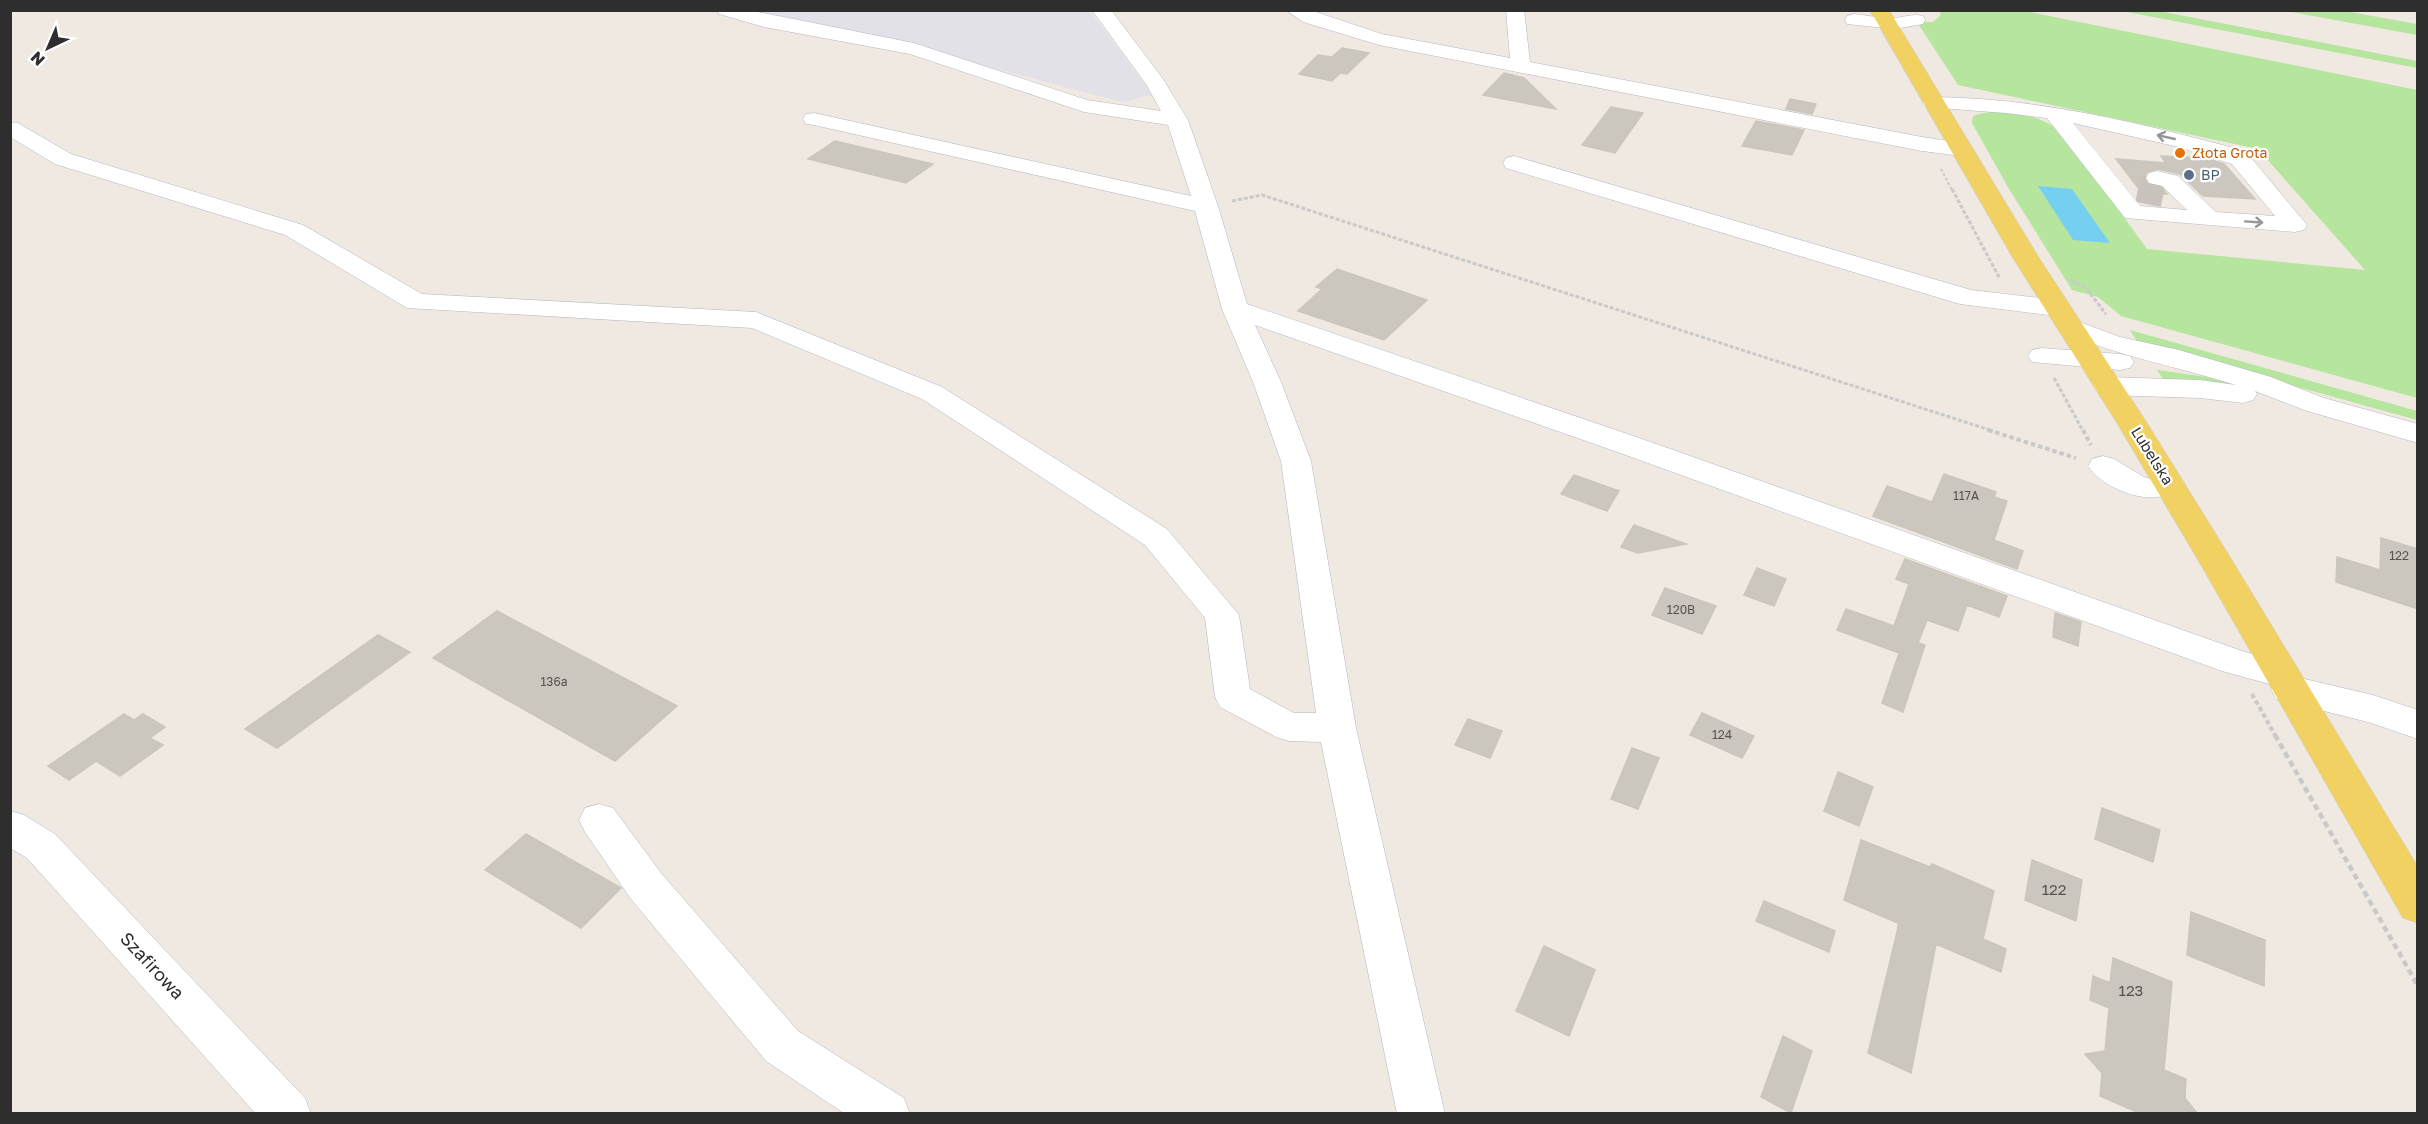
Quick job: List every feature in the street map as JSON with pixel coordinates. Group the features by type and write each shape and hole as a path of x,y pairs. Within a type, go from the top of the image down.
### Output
{"main road":[{"name":"Lubelska","path":"1895,19 1933,103 2089,360 2212,555 2284,681 2418,905"}],"street":[{"path":"726,10 764,21 914,49 1084,106 1177,120"},
{"path":"1101,10 1156,82 1177,120 1206,206 1235,309 1268,382 1296,461 1336,728 1421,1113"},
{"path":"1295,10 1321,21 1380,39 1922,144 1961,149"},
{"path":"1515,10 1521,67"},
{"path":"1854,20 1895,19"},
{"path":"1933,103 1983,105 2055,114 2170,138 2222,152 2240,159 2295,225 2151,189 2055,114"},
{"path":"814,119 1206,206"},
{"path":"10,128 63,159 294,230 416,302 756,320 932,393 1156,537 1222,615 1233,697 1289,727 1336,728"},
{"path":"1514,163 1969,297 2063,317 2112,343 2169,356 2261,383 2313,404 2418,434"},
{"path":"1235,309 1634,447 2284,681 2418,725"},
{"path":"2042,356 2218,371"},
{"path":"2107,386 2220,391 2313,404"},
{"path":"2103,466 2134,485 2152,489"},
{"path":"599,820 646,886 782,1046 887,1113"},
{"name":"Szafirowa","path":"10,827 41,846 288,1113"}],"path":[{"path":"1206,206 1262,195 2103,466"},
{"path":"2066,278 2086,288 2108,317"},
{"path":"2235,662 2418,986"}],"shaded area":[{"path":"733,11 1090,11 1153,95 1122,102 909,46"}],"green space":[{"path":"1941,11 2025,11 2417,90 2417,398 2121,316 2098,297 2072,290 2009,189 1972,123 1973,116 1996,111 2020,113 2043,121 2063,133 2147,249 2365,270 2258,149 1958,85 1919,25 1924,22 1933,22 1940,16"},
{"path":"2122,11 2159,11 2417,61 2417,68"},
{"path":"2286,11 2345,11 2417,24 2417,35"},
{"path":"2130,330 2417,411 2417,420 2138,343"},
{"path":"2157,370 2214,378 2260,392 2164,380"}],"water":[{"path":"2038,186 2072,189 2110,243 2073,240"}],"building":[{"path":"1342,48 1369,53 1347,74 1340,73 1332,81 1299,74 1318,55 1332,57"},
{"path":"1504,73 1524,78 1556,109 1483,95"},
{"path":"1790,99 1816,104 1812,114 1786,109"},
{"path":"1611,107 1643,113 1615,153 1582,145"},
{"path":"1756,121 1804,130 1792,155 1742,146"},
{"path":"835,141 933,164 906,183 808,159"},
{"path":"2161,156 2206,158 2224,164 2255,199 2203,196 2180,174 2158,169 2147,172 2144,179 2148,185 2161,188 2167,194 2142,193 2116,159 2166,163"},
{"path":"1337,269 1427,300 1384,340 1298,311 1322,289 1316,287"},
{"path":"1944,474 1996,492 1994,497 2007,501 1994,540 2023,551 2017,569 1873,516 1887,486 1932,502"},
{"path":"1574,475 1619,491 1607,511 1561,494"},
{"path":"1634,525 1686,544 1638,553 1621,547"},
{"path":"2381,538 2418,549 2418,609 2336,582 2337,557 2380,570"},
{"path":"1905,559 2007,596 1999,617 1967,605 1958,631 1927,620 1918,643 1925,645 1903,712 1882,703 1899,653 1837,630 1846,609 1894,626 1909,584 1896,579"},
{"path":"1757,568 1786,579 1774,606 1744,595"},
{"path":"1665,588 1716,606 1702,634 1652,615"},
{"path":"497,611 677,706 615,761 433,658"},
{"path":"2055,613 2081,622 2078,646 2053,637"},
{"path":"378,635 410,652 277,748 245,729"},
{"path":"1702,713 1754,736 1742,758 1690,735"},
{"path":"124,714 134,720 143,714 165,727 150,738 163,745 120,776 96,761 69,780 48,766"},
{"path":"1468,719 1502,731 1490,758 1455,745"},
{"path":"1632,748 1659,758 1638,809 1611,799"},
{"path":"1838,772 1873,787 1859,826 1824,811"},
{"path":"2102,808 2160,830 2153,862 2095,839"},
{"path":"526,834 621,888 581,928 485,870"},
{"path":"1861,840 1930,867 1932,864 1994,891 1983,939 2006,949 2001,972 1936,944 1911,1073 1868,1053 1898,923 1844,900"},
{"path":"2032,860 2082,880 2076,921 2025,900"},
{"path":"1764,901 1835,931 1829,952 1756,921"},
{"path":"2191,912 2265,940 2264,986 2187,955"},
{"path":"1544,946 1595,970 1569,1036 1516,1011"},
{"path":"2113,958 2172,982 2164,1070 2186,1079 2185,1098 2197,1113 2139,1113 2100,1096 2102,1073 2085,1054 2105,1051 2109,1008 2090,1000 2093,976 2110,983"},
{"path":"1783,1036 1812,1051 1791,1113 1761,1097"}],"tunnel":[{"path":"2145,190 2138,189 2171,196"}],"place":[{"name":"Złota Grota","path":"2180,153"},
{"name":"BP","path":"2189,175"}]}
